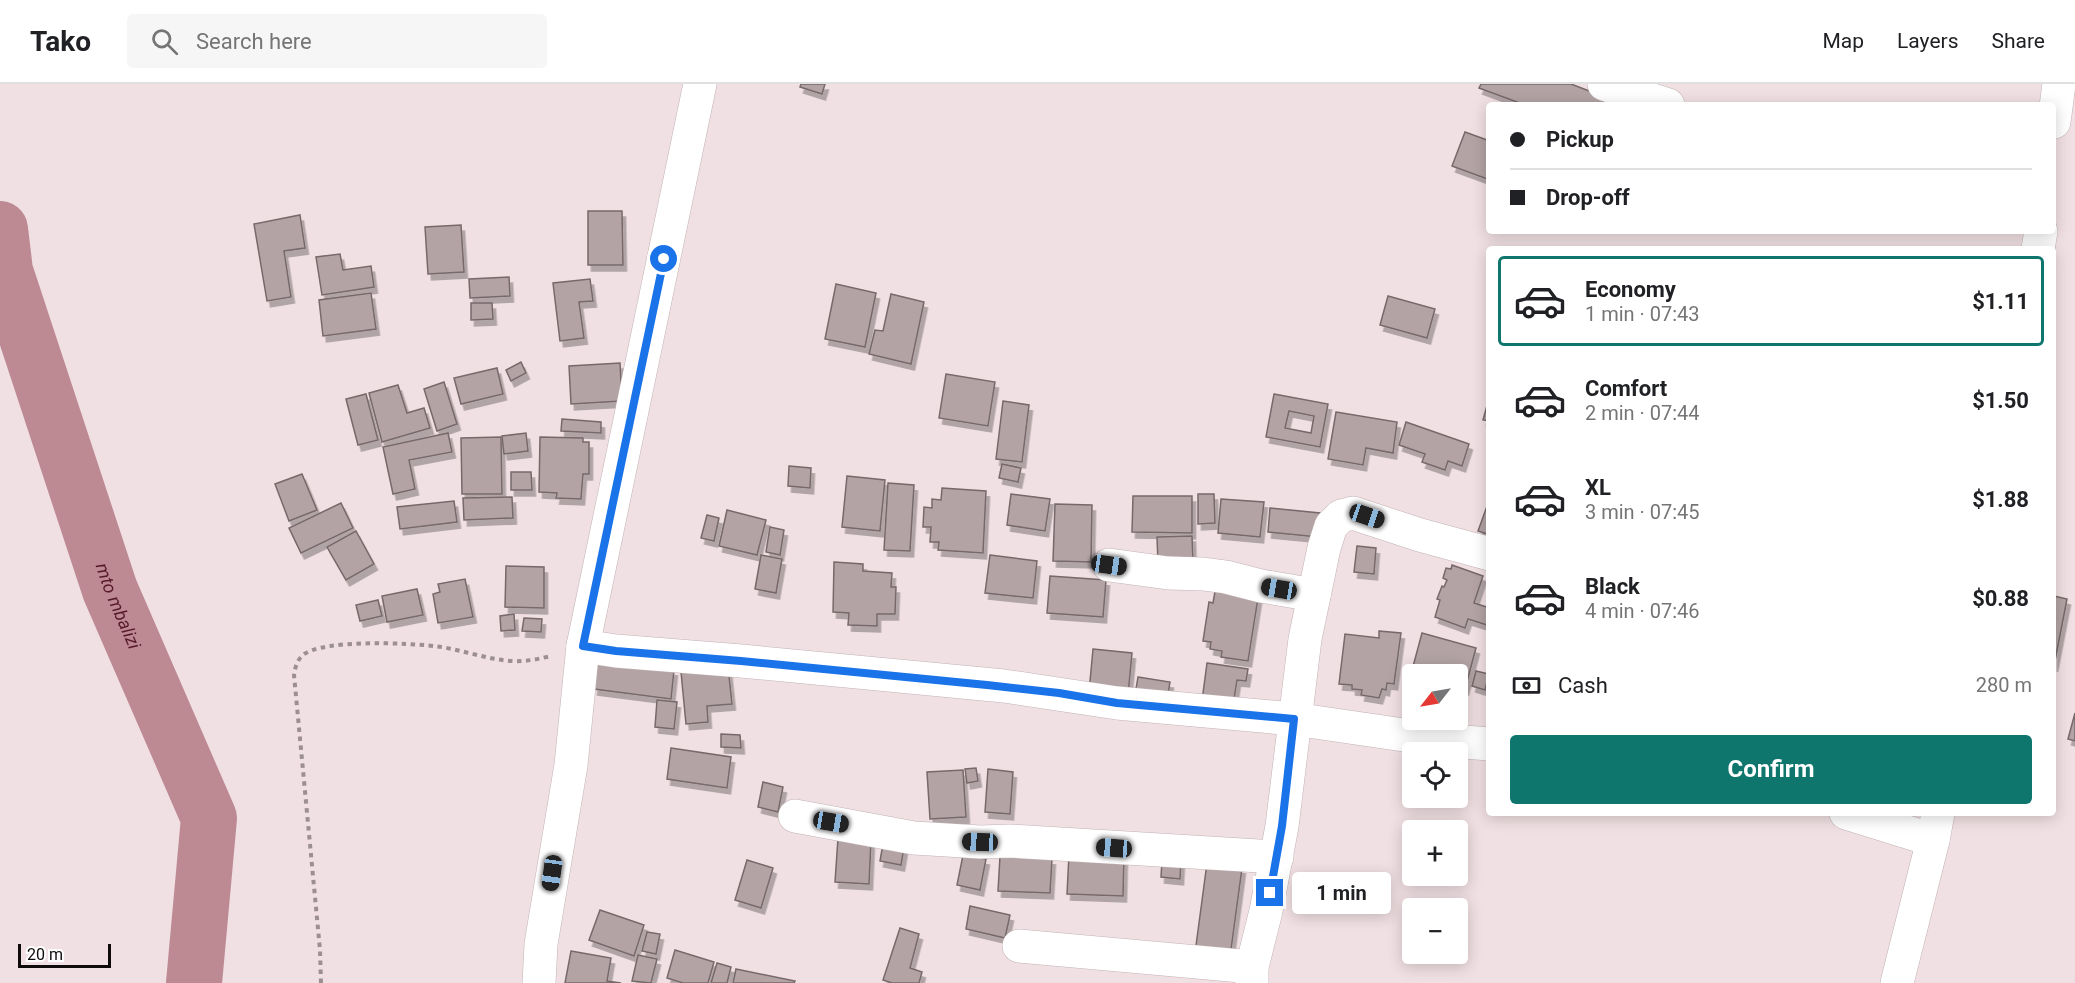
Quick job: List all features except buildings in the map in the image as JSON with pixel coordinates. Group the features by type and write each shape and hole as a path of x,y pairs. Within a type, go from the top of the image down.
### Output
{"street":[{"path":"539,983 541,944 571,765 583,646 700,84"},
{"path":"1604,84 1659,102"},
{"path":"2056,107 2059,84"},
{"path":"1019,946 1252,975 1277,857 1305,639 1324,548 1331,526 1341,516 1353,513 1420,535 1486,553"},
{"path":"1109,565 1168,573 1226,577 1261,586 1314,595"},
{"path":"583,646 616,651 1004,686 1117,703 1294,719 1438,740 1486,744"},
{"path":"795,816 914,838 980,842 1010,841 1277,857"},
{"path":"1867,816 1935,826 1897,983"}],"path":[{"path":"321,983 320,950 294,675 301,656 309,651 334,646 415,644 525,662 583,646"}],"waterway":[{"name":"mto mbalizi","path":"0,229 5,271 110,590 209,818 194,983"}],"route":[{"path":"664,259 583,646 657,655 777,664 987,685 1059,693 1117,703 1294,719 1282,826 1270,893"}]}
